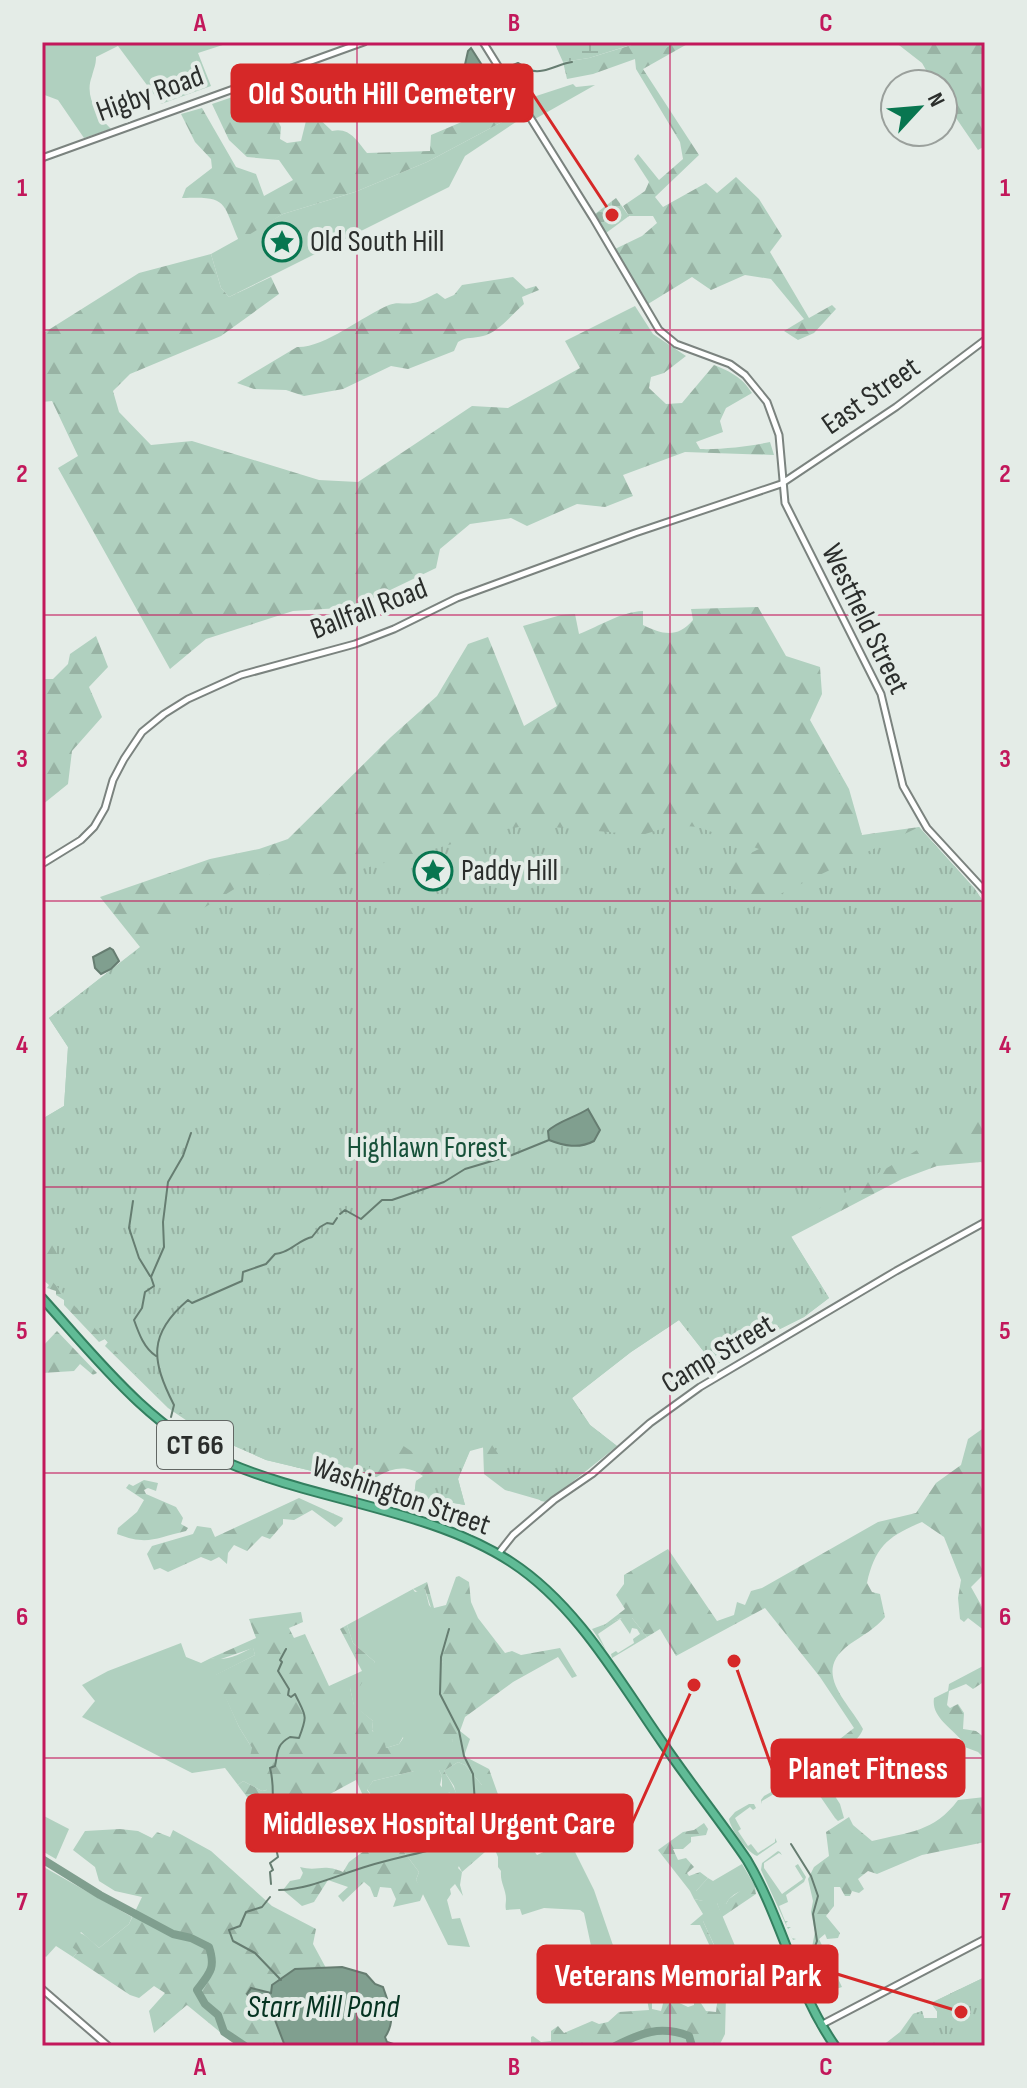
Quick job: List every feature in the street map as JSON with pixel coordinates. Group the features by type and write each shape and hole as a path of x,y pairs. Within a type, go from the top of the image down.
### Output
{"highway":[{"name":"Washington Street","path":"42,1298 145,1408 210,1453 252,1472 443,1530 498,1554 532,1578 577,1623 744,1856 764,1892 805,1995 835,2046"}],"main road":[{"name":"Higby Road","path":"42,158 364,42"},
{"name":"Westfield Street","path":"483,42 659,330 676,344 730,364 758,388 767,402 779,435 781,484 792,521 881,694 897,763 913,807 927,828 985,891"},
{"name":"East Street","path":"781,484 896,407 985,340"},
{"name":"Ballfall Road","path":"42,864 81,840 94,827 105,808 113,780 142,732 188,699 241,675 355,644 457,598 695,511 781,484"},
{"name":"Camp Street","path":"498,1554 513,1535 554,1500 700,1387 985,1222"},
{"path":"821,2025 985,1939"},
{"path":"42,1989 108,2046"}],"green space":[{"path":"42,42 232,42 198,53 211,86 161,104 118,46 96,57 90,83 91,98 101,118 111,129 84,138 58,100 42,94"},
{"path":"554,42 675,42 656,55 644,54 637,43 589,58 563,62"},
{"path":"675,42 691,42 643,69 699,155 655,197 663,207 706,183 717,193 736,177 759,199 782,236 770,252 809,318 832,305 836,309 814,333 798,340 784,331 804,319 771,279 745,275 711,290 692,277 648,304 615,249 642,236 657,223 653,216 629,216 623,206 645,191 649,182 634,159 638,154 659,180 683,159 680,142 636,69 635,59 593,74 567,79 563,62 589,58 638,43 656,54"},
{"path":"895,42 985,42 985,146 978,150 959,122 959,68 925,68"},
{"path":"498,77 517,114 427,162 355,192 283,214 239,241 226,209 216,200 182,198 186,188 212,168 211,159 195,142 181,114 202,108 236,167 256,174 264,196 293,180 279,160 247,157 229,140 212,104 265,86 259,109 272,109 281,127 280,139 287,143 301,141 309,109 332,131 344,131 352,136 367,153 430,151 431,135 504,104 491,82"},
{"path":"573,84 576,87 595,85 535,119 524,100"},
{"path":"517,114 522,118 465,156 449,187 229,297 221,288 211,254 283,214 355,192 427,162"},
{"path":"616,198 629,216 606,233 595,214"},
{"path":"211,254 221,288 229,297 271,277 279,294 221,336 130,374 113,391 119,412 151,445 192,441 319,480 358,482 472,406 508,408 580,368 565,341 635,306 653,334 686,356 664,373 651,377 649,388 666,404 682,403 714,365 736,376 752,393 726,408 720,421 723,432 696,442 700,449 770,442 774,455 685,452 623,475 633,496 605,507 577,504 527,526 511,518 470,524 440,549 436,568 355,607 293,611 206,639 170,669 58,468 78,456 52,401 42,402 42,334 139,273"},
{"path":"513,277 526,289 536,286 539,290 522,297 524,304 494,331 461,340 454,351 408,369 391,366 343,389 304,396 286,390 254,389 237,383 297,347 331,337 389,305 416,302 437,293 445,299 454,295 462,285"},
{"name":"Highlawn Forest","path":"758,607 786,656 820,667 822,694 810,720 849,789 862,835 919,827 985,904 985,1165 981,1162 937,1166 902,1179 791,1237 829,1298 804,1317 734,1352 715,1366 679,1320 631,1352 572,1398 590,1425 617,1446 547,1502 505,1490 484,1474 483,1447 470,1450 458,1479 465,1505 414,1496 416,1481 423,1476 405,1469 388,1471 357,1491 312,1471 266,1460 205,1433 168,1408 105,1346 108,1342 105,1339 99,1342 42,1279 42,1119 64,1106 68,1047 49,1018 140,947 100,897 210,859 259,849 288,839 437,696 468,644 488,637 524,726 557,706 523,626 575,614 579,634 618,617 643,611 643,625 669,633 681,630 693,620 691,609"},
{"path":"96,636 108,667 89,687 102,717 72,751 68,784 42,805 42,679 53,679 68,664 70,654"},
{"name":"Highlawn Forest","path":"530,825 642,835 674,825 698,827 759,849 716,870 753,907 919,827 985,904 985,1113 786,1228 829,1298 804,1317 734,1352 715,1366 679,1320 631,1352 572,1398 590,1425 617,1446 547,1502 541,1501 506,1471 500,1470 501,1458 492,1445 470,1451 458,1479 465,1505 414,1496 416,1481 438,1469 387,1435 357,1491 312,1477 312,1471 266,1460 205,1433 142,1380 51,1280 63,1264 42,1228 42,1119 64,1106 68,1047 49,1018 141,947 260,873 295,878 305,885"},
{"path":"57,1331 97,1373 93,1375 80,1364 74,1371 42,1373 42,1347"},
{"path":"985,1427 985,1573 971,1587 985,1612 985,1631 968,1618 964,1622 960,1619 958,1598 961,1580 944,1537 922,1522 892,1538 874,1560 867,1583 872,1592 880,1594 885,1617 850,1644 833,1665 836,1686 863,1729 849,1745 827,1749 854,1728 820,1677 765,1608 676,1656 660,1629 647,1637 632,1618 621,1618 603,1626 625,1609 616,1595 624,1584 624,1575 668,1549 717,1621 734,1615 737,1602 745,1605 751,1591 762,1588 878,1522 916,1513 936,1483 961,1465 968,1439"},
{"path":"144,1480 158,1483 156,1491 148,1488 144,1490 146,1494 176,1507 183,1518 181,1524 188,1528 186,1531 144,1540 117,1534 118,1528 137,1512 144,1500 126,1488 129,1484 133,1486"},
{"path":"299,1498 343,1518 342,1521 335,1527 312,1510 294,1520 283,1519 283,1524 270,1539 262,1536 247,1551 234,1545 228,1553 227,1564 219,1557 211,1561 201,1557 168,1572 160,1568 154,1570 147,1554 152,1546 193,1534 197,1526 211,1528 215,1537"},
{"path":"459,1576 469,1582 471,1602 478,1618 505,1653 512,1651 521,1655 560,1648 577,1676 572,1678 558,1657 513,1682 465,1717 460,1731 470,1739 464,1756 489,1769 505,1814 515,1826 462,1872 454,1857 477,1843 480,1836 487,1836 479,1811 482,1808 482,1785 465,1765 458,1762 444,1771 465,1816 466,1823 458,1828 449,1812 454,1809 453,1799 449,1792 446,1796 442,1792 439,1770 432,1770 435,1764 447,1760 441,1751 453,1740 445,1737 438,1727 439,1723 444,1723 443,1716 457,1708 440,1694 448,1682 441,1657 448,1629 431,1618 425,1589 418,1592 413,1589 427,1582 434,1608 446,1605"},
{"path":"413,1589 415,1592 425,1589 429,1605 449,1629 441,1657 458,1708 445,1723 444,1733 453,1740 448,1760 439,1770 442,1776 440,1785 459,1806 454,1786 444,1771 458,1762 465,1765 482,1785 487,1836 467,1849 458,1868 462,1872 460,1885 463,1896 455,1884 447,1900 452,1919 460,1918 470,1947 448,1945 416,1880 419,1872 401,1848 402,1840 367,1789 373,1781 414,1771 403,1737 399,1744 386,1748 372,1730 373,1721 354,1706 350,1688 375,1662 353,1643 347,1625"},
{"path":"301,1612 303,1622 289,1628 294,1638 305,1634 329,1686 362,1671 340,1629 347,1625 353,1643 375,1662 360,1686 350,1688 354,1705 373,1721 372,1731 395,1739 385,1744 386,1748 399,1744 404,1737 411,1743 409,1751 417,1760 414,1771 373,1781 367,1790 402,1840 401,1848 419,1872 416,1880 424,1892 420,1901 393,1907 396,1899 391,1888 380,1887 377,1897 374,1897 364,1882 343,1902 338,1896 348,1887 328,1880 314,1902 302,1906 283,1890 290,1881 300,1879 303,1873 300,1867 330,1868 343,1872 349,1862 386,1835 356,1780 317,1801 289,1823 253,1805 238,1785 243,1781 262,1791 267,1790 247,1769 252,1748 215,1675 255,1655 253,1648 218,1660 211,1658 256,1638 249,1619"},
{"path":"622,1618 632,1618 647,1637 612,1658 611,1654 634,1643 633,1639 640,1634 637,1629 632,1628 630,1634 620,1619 598,1634 606,1650 592,1629"},
{"path":"181,1643 186,1657 201,1663 211,1658 233,1657 253,1647 255,1655 216,1675 252,1748 267,1790 262,1791 243,1781 238,1785 225,1768 192,1773 82,1717 95,1701 82,1685 108,1671"},
{"path":"985,1665 985,1681 973,1689 966,1684 949,1691 947,1705 950,1708 958,1704 964,1713 963,1729 976,1731 985,1738 985,1759 978,1752 962,1746 962,1741 936,1711 934,1698 948,1691 949,1684"},
{"path":"828,1761 827,1766 819,1771 840,1804 844,1818 838,1821 835,1818 811,1783 814,1780 809,1775 762,1801 762,1804 761,1800 764,1796"},
{"path":"985,1797 985,1842 922,1855 877,1874 868,1871 858,1879 864,1889 859,1893 852,1891 850,1896 845,1896 840,1887 834,1887 834,1906 826,1916 840,1933 838,1938 827,1939 825,1934 819,1939 842,1987 821,1994 819,1991 827,1986 831,1973 825,1958 810,1957 815,1932 808,1879 814,1867 829,1856 826,1832 849,1817 853,1825 872,1841 909,1833 940,1819 958,1800"},
{"path":"749,1804 754,1804 756,1808 753,1810 750,1807 735,1818 741,1829 738,1831 748,1846 751,1844 758,1853 775,1842 775,1838 777,1842 757,1856 740,1840 729,1819"},
{"path":"42,1815 69,1829 56,1859 42,1851"},
{"path":"704,1823 708,1829 706,1835 691,1837 691,1842 683,1849 673,1849 678,1860 686,1858 694,1867 687,1873 689,1876 700,1872 708,1878 696,1891 690,1891 658,1850 683,1832 694,1830"},
{"path":"515,1826 537,1855 569,1840 594,1890 617,1957 593,1955 584,1913 580,1910 544,1908 522,1915 520,1909 506,1910 506,1895 493,1845"},
{"path":"173,1830 211,1851 272,1906 316,1929 313,1944 326,1968 295,1969 270,2007 285,2046 237,2046 187,2005 154,2033 149,2011 165,1993 154,1986 139,1998 130,1995 73,1957 78,1952 64,1940 64,1935 79,1932 99,1948 129,1924 142,1897 115,1891 99,1881 95,1867 73,1850 85,1831 138,1831 152,1838 157,1832 170,1837"},
{"path":"778,1851 782,1855 779,1853 764,1863 764,1868 782,1894 803,1879 795,1866 798,1864 806,1877 786,1895 788,1902 779,1906 785,1921 788,1921 787,1927 761,1870 762,1863"},
{"path":"742,1864 755,1886 756,1894 754,1887 734,1895 726,1904 717,1903 738,1953 728,1958 723,1947 716,1949 703,1921 703,1901 694,1899 690,1891 696,1891 708,1878 713,1881"},
{"path":"42,1866 132,1917 129,1924 99,1948 81,1932 72,1945 78,1952 73,1957 56,1946 46,1957 42,1954"},
{"path":"749,1884 756,1894 722,1917 717,1903 719,1900 726,1904 740,1891 739,1887"},
{"path":"694,1899 703,1901 707,1907 703,1908 710,1918 703,1921 723,1965 720,1968 700,1925 690,1925 703,1914"},
{"path":"985,1977 985,2046 882,2046 900,2032 913,2014 922,2011 924,2018 937,2018 937,2011 931,2003"},
{"path":"985,1977 985,2046 954,2046 913,2014 922,2011 924,2018 937,2018 937,2011 931,2003"},
{"path":"645,1989 652,1990 652,2009 661,2011 664,2000 673,2000 688,2007 694,2005 697,1997 706,2011 716,2012 718,1995 726,1995 725,2034 719,2046 531,2046 533,2036 541,2042 551,2041 551,2031 558,2026 564,2033 592,2021 599,2024 608,2022 619,2012 649,2010"}],"water":[{"path":"471,48 485,70 465,81 462,78"},
{"path":"110,948 119,961 101,974 95,968 93,957"},
{"path":"588,1109 600,1130 594,1141 572,1146 549,1140 548,1131"},
{"name":"Starr Mill Pond","path":"342,1967 366,1974 375,1984 383,1987 391,2018 385,2037 387,2042 400,2046 285,2046 270,2007 258,2007 247,1994 251,1988 271,1993 272,1985 295,1969"}],"waterway":[{"path":"506,68 518,63 530,70 540,71 572,62"},
{"path":"485,80 494,75"},
{"path":"156,1356 145,1345 134,1320 142,1308 145,1292 154,1286 151,1277 164,1247 163,1222 168,1182 183,1156 191,1133"},
{"path":"340,1214 345,1210 361,1219 382,1200 392,1200 444,1182 465,1169 549,1140"},
{"path":"133,1201 129,1228 139,1258 150,1276"},
{"path":"171,1417 174,1405 161,1374 157,1348 160,1336 175,1312 188,1300 192,1303 242,1281 243,1272 266,1264 275,1254 312,1237 320,1227 333,1224 337,1218"},
{"path":"279,1890 313,1885 368,1866 458,1842 475,1803 473,1774 464,1756 459,1731 440,1694 441,1657 449,1629"},
{"path":"271,1884 270,1872 273,1870 270,1863 278,1857 275,1844 280,1831 274,1815 270,1768 275,1766 282,1743 290,1737 299,1738 305,1720 295,1694 291,1697 288,1695 289,1689 278,1671 286,1649"},
{"path":"791,1844 811,1876 818,1896 813,1914 817,1941 811,1957"},
{"path":"42,1859 100,1895 173,1934 209,1947 212,1960 210,1970 197,1990 205,2004 218,2015 224,2032 245,2046"},
{"path":"270,1897 262,1907 246,1912 240,1926 229,1930 233,1941 255,1953 281,1980"},
{"path":"615,2046 642,2034 660,2031 689,2036 692,2046"}],"place":[{"name":"Old South Hill Cemetery","path":"612,215"},
{"name":"Old South Hill","path":"282,242"},
{"name":"Paddy Hill","path":"433,871"},
{"name":"Planet Fitness","path":"734,1661"},
{"name":"Middlesex Hospital Urgent Care","path":"694,1685"},
{"name":"Veterans Memorial Park","path":"961,2012"}]}
